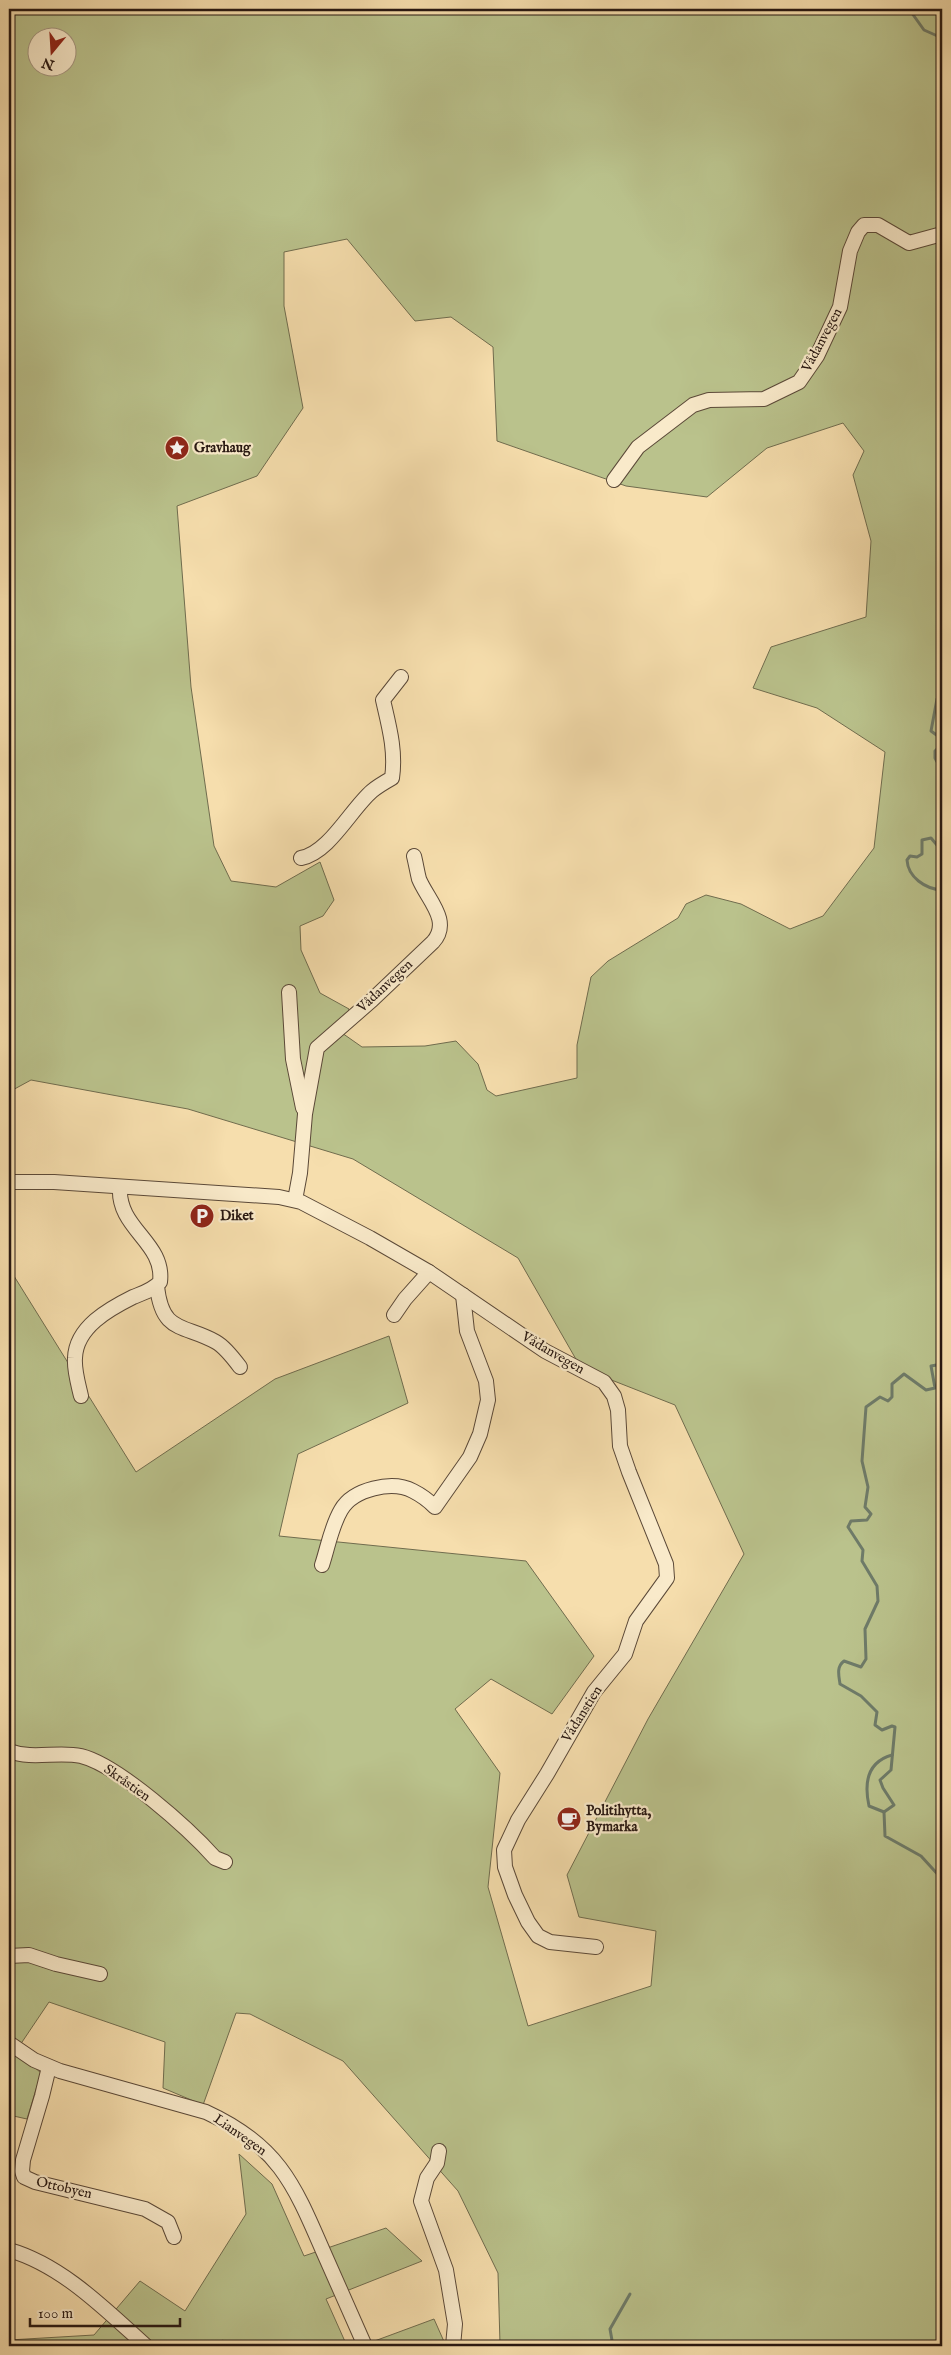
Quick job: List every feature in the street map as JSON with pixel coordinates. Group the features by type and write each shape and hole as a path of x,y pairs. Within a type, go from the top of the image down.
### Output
{"street":[{"name":"Vådanvegen","path":"614,480 638,447 693,405 709,400 764,399 799,382 817,356 840,307 850,251 860,228 870,224 878,225 909,243 942,234"},
{"path":"301,858 307,857 323,845 371,792 392,778 394,764 392,737 383,700 401,677"},
{"name":"Vådanvegen","path":"295,1200 300,1173 305,1114 315,1053 320,1044 372,1000 439,935 441,923 420,880 414,856"},
{"name":"Vådanvegen","path":"289,992 293,1060 305,1114"},
{"name":"Vådanvegen","path":"9,1182 54,1182 295,1200 332,1217 429,1272 545,1350 604,1382"},
{"path":"120,1187 121,1204 124,1213 157,1258 160,1276 156,1286 162,1306 170,1321 179,1328 206,1337 218,1344 240,1367"},
{"path":"394,1315 405,1298 429,1272"},
{"path":"80,1396 74,1358 79,1339 87,1327 113,1308 156,1286"},
{"path":"322,1565 336,1519 345,1504 352,1498 366,1490 397,1487 413,1490 435,1507 470,1457 487,1411 488,1390 467,1331 463,1295"},
{"name":"Vådanstien","path":"596,1948 550,1942 538,1936 528,1922 515,1895 504,1859 506,1842 518,1820 594,1692 621,1661 636,1621 668,1575 661,1549 620,1446 618,1410 614,1396 604,1382"},
{"name":"Skråstien","path":"9,1750 26,1755 77,1755 95,1761 145,1794 215,1858 225,1862"},
{"path":"9,1956 29,1955 56,1964 100,1974"},
{"name":"Lianvegen","path":"9,2043 49,2067 206,2112 228,2123 264,2149 284,2172 302,2202 365,2346"},
{"name":"Ottobyen","path":"49,2067 23,2160 22,2171 24,2177 34,2182 145,2208 168,2222 174,2237"},
{"path":"439,2152 437,2163 427,2178 421,2194 421,2201 446,2270 455,2324 453,2346"},
{"path":"9,2250 29,2257 64,2277 146,2346"}],"green space":[{"path":"9,9 942,9 942,2346 497,2346 500,2344 498,2273 458,2191 343,2061 250,2014 236,2013 203,2105 163,2088 165,2042 49,2002 16,2051 41,2073 27,2119 9,2115 9,1268 136,1472 275,1379 389,1336 408,1403 298,1454 279,1536 526,1561 594,1656 552,1714 491,1679 455,1709 500,1773 488,1887 528,2026 651,1986 656,1931 579,1917 567,1875 648,1719 744,1554 675,1405 581,1368 518,1258 353,1159 188,1109 31,1080 9,1092","holes":["347,239 415,321 451,317 493,347 497,441 626,486 707,497 767,448 843,423 864,451 853,475 871,541 866,617 771,647 753,688 817,708 885,752 874,848 823,916 790,929 741,904 706,895 686,904 678,918 608,961 591,977 577,1045 577,1078 496,1096 487,1090 478,1064 456,1041 425,1046 362,1047 342,1033 349,1009 320,993 301,950 300,926 323,916 334,900 320,862 276,887 231,881 214,846 191,687 177,506 257,476 303,408 284,306 284,252"]},
{"path":"239,2154 272,2184 304,2256 386,2228 422,2261 326,2299 347,2346 230,2346 223,2340 213,2346 9,2346 9,2340 94,2335 140,2281 185,2311 246,2214"},
{"path":"434,2319 446,2346 361,2346"}],"waterway":[{"path":"909,9 924,30 942,38"},
{"path":"942,694 937,699 931,731 942,739"},
{"path":"942,744 935,751 935,758 942,771"},
{"path":"942,851 931,838 922,840 922,854 917,857 910,856 907,860 910,872 918,881 924,885 942,890"},
{"path":"942,1364 931,1366 935,1388 926,1390 904,1374 892,1384 892,1397 888,1401 880,1397 866,1407 862,1461 868,1487 865,1507 871,1514 867,1520 851,1521 848,1527 863,1550 862,1561 877,1586 878,1601 865,1629 866,1659 861,1667 844,1661 841,1663 839,1672 840,1684 861,1696 877,1712 875,1725 882,1730 892,1726 895,1727 891,1770 880,1780 894,1805 884,1812 885,1836 921,1856 942,1879"},
{"path":"884,1812 869,1806 867,1782 872,1768 884,1758 892,1755"},
{"path":"613,2346 610,2329 630,2294"}],"place":[{"name":"Gravhaug","path":"177,448"},
{"name":"Diket","path":"202,1216"},
{"name":"Politihytta, Bymarka","path":"569,1819"}]}
